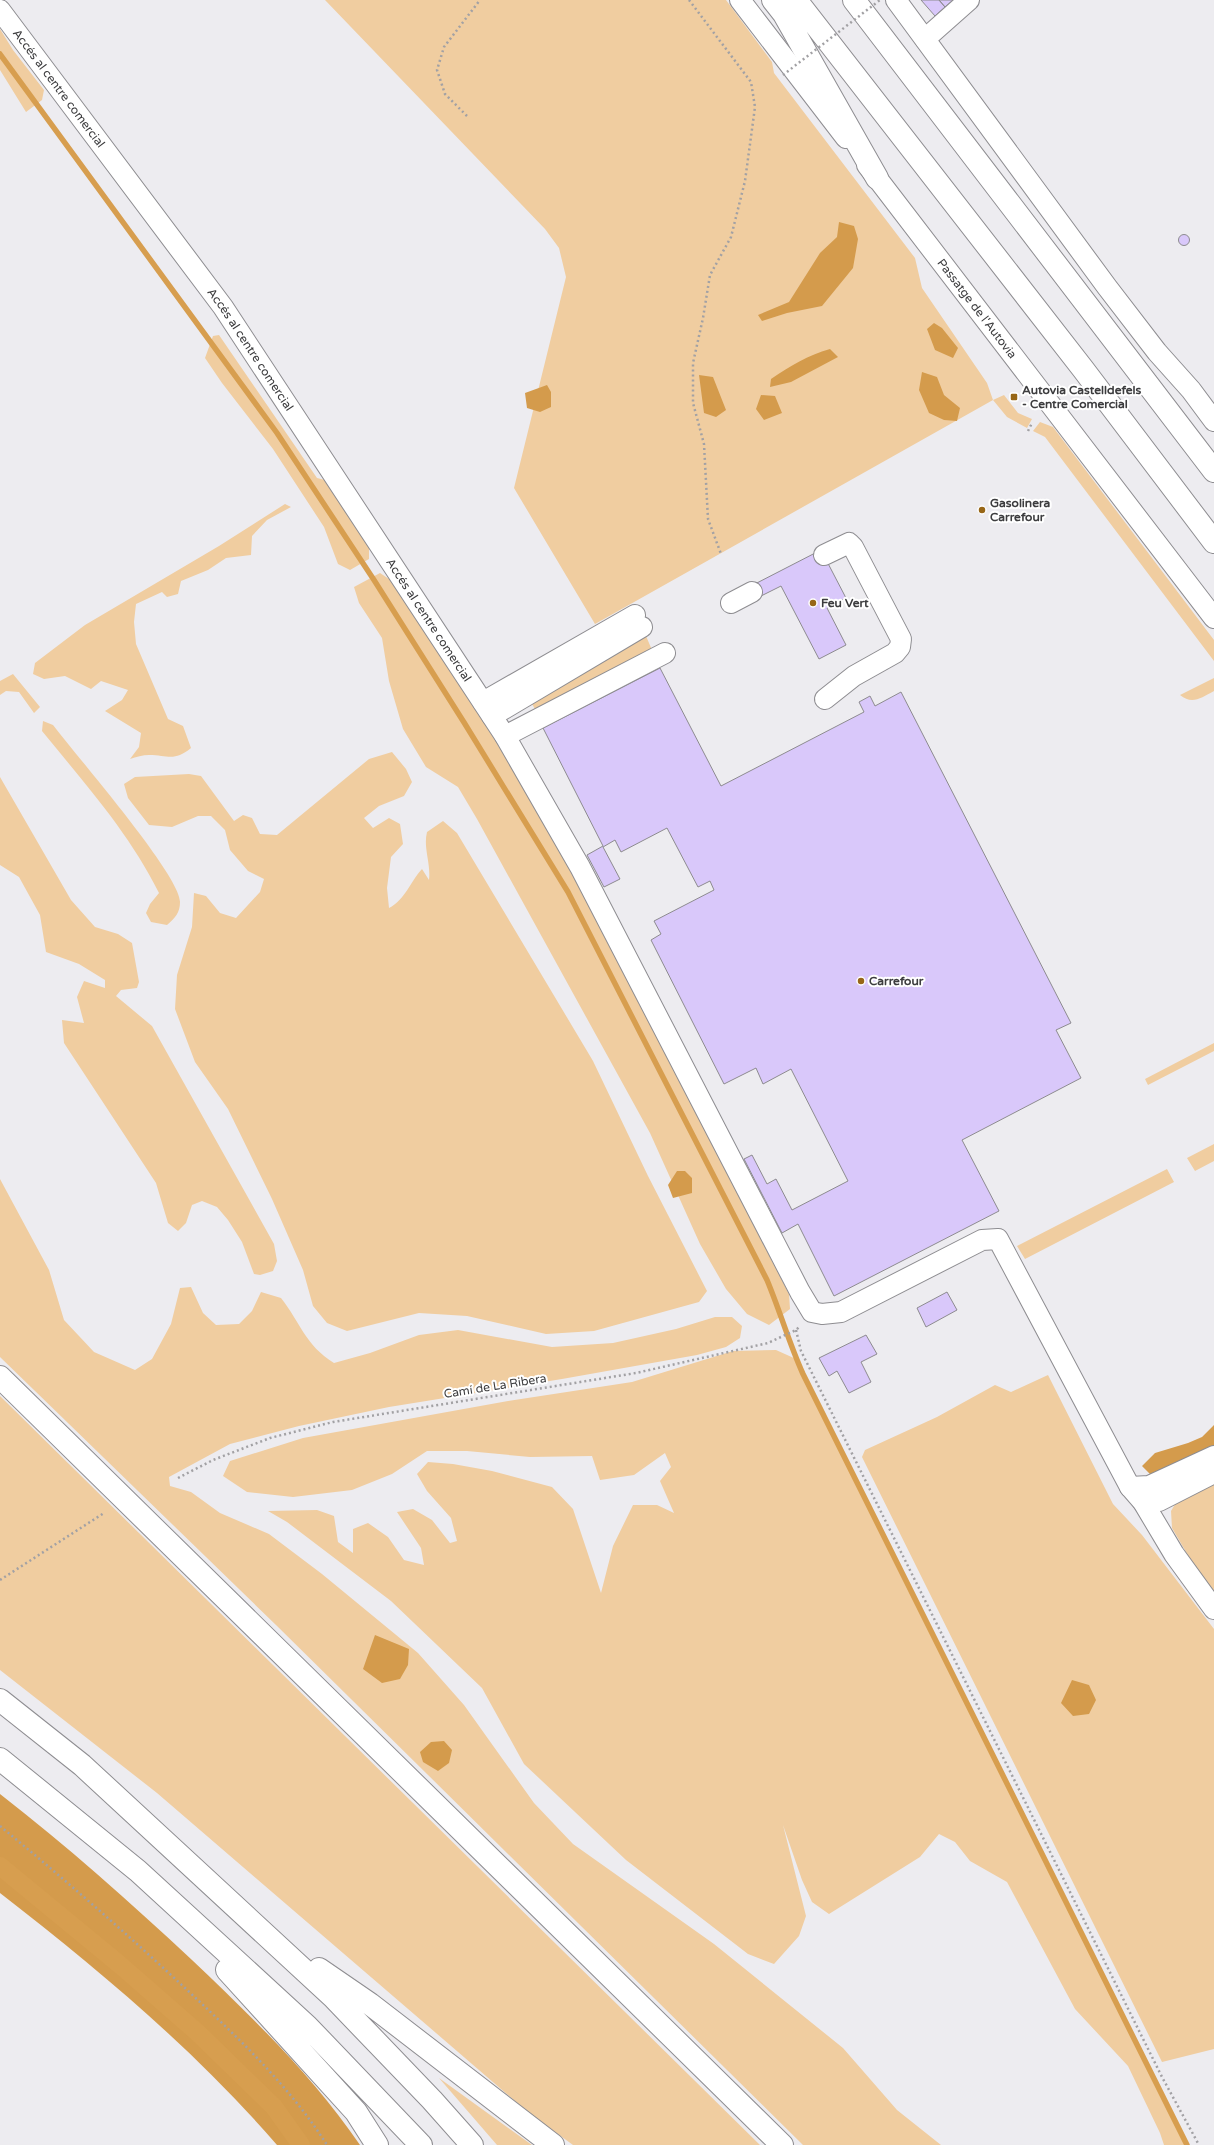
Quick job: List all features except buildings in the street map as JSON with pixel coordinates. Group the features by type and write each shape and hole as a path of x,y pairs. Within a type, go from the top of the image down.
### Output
{"main road":[{"path":"773,0 784,14 877,178"},
{"path":"796,0 1083,369 1214,542"},
{"path":"854,0 1214,471"},
{"path":"0,1377 782,2145"},
{"path":"0,1700 82,1765 279,1946 333,1997 432,2100 472,2145"},
{"path":"0,1759 138,1871 307,2026 422,2145"},
{"path":"138,1871 356,2112 377,2145"},
{"path":"279,1946 325,1973 370,2004 553,2145"}],"street":[{"name":"Passatge de l'Autovia","path":"740,0 1214,618"},
{"path":"896,0 1107,287 1157,352 1191,390 1214,421"},
{"path":"925,39 969,0"},
{"name":"Accés al centre comercial","path":"0,10 223,307 505,736 580,867 800,1292 812,1312"},
{"path":"824,555 842,545 849,543 853,547 901,639 900,647 895,653 854,676 825,699"},
{"path":"731,603 752,592"},
{"path":"487,709 639,621"},
{"path":"505,736 665,653"},
{"path":"812,1312 822,1314 841,1312 982,1240 998,1239 1130,1486 1143,1502 1174,1554 1214,1610"},
{"path":"1130,1486 1149,1486 1168,1479 1214,1456"},
{"path":"1143,1502 1159,1501 1214,1473"}],"path":[{"path":"467,116 445,94 437,70 444,47 480,0"},
{"path":"689,0 751,82 755,107 745,181 731,237 710,275 703,318 693,363 693,403 704,444 708,519 721,554"},
{"path":"783,75 880,0"},
{"path":"1028,431 1032,423"},
{"name":"Camí de La Ribera","path":"178,1478 213,1460 270,1438 333,1422 636,1373 768,1343 796,1330 812,1312"},
{"path":"796,1330 801,1351 1162,2078 1199,2145"},
{"path":"0,1580 104,1513"},
{"path":"0,1826 64,1879 234,2034 311,2119 327,2145"}],"shaded area":[{"path":"325,0 726,0 772,62 774,73 915,258 922,288 987,383 993,400 595,624 514,488 566,277 559,248 545,229"},
{"path":"0,29 13,50 44,90 42,100 26,112 0,70"},
{"path":"839,222 854,226 858,239 853,268 822,306 787,313 762,321 758,315 789,302 820,253 837,237"},
{"path":"934,323 942,328 958,348 953,358 935,350 927,329"},
{"path":"219,335 317,478 333,482 369,544 369,559 350,570 338,564 324,527 273,449 222,383 205,358 213,336"},
{"path":"830,349 838,357 791,382 770,387 771,379 799,361"},
{"path":"922,372 937,377 944,395 960,408 957,421 944,420 929,413 919,390"},
{"path":"699,375 713,377 726,410 716,417 704,413"},
{"path":"547,385 551,392 551,407 540,412 527,408 525,393"},
{"path":"761,395 775,396 782,413 764,420 756,409"},
{"path":"1004,395 1018,413 1032,419 1027,428 1007,417 993,400"},
{"path":"1040,422 1053,427 1214,640 1214,661 1045,437 1033,431"},
{"path":"285,504 291,507 267,520 252,536 251,555 226,558 208,570 181,581 178,594 167,597 162,592 136,604 134,622 136,644 168,719 183,726 191,748 180,755 171,757 147,755 130,759 139,747 141,733 105,711 122,700 128,690 101,681 91,689 65,676 44,679 33,674 35,663 85,625 219,546"},
{"path":"380,573 392,581 482,718 565,858 789,1294 790,1309 769,1325 747,1314 726,1289 700,1244 650,1133 477,819 458,787 426,767 403,729 389,681 382,638 359,603 354,587"},
{"path":"646,636 652,650 536,711 531,702"},
{"path":"13,674 40,707 34,713 19,692 6,691 0,695 0,681"},
{"path":"1214,678 1214,691 1205,696 1189,700 1180,695"},
{"path":"43,721 53,725 125,814 164,867 176,888 180,902 176,915 167,925 151,922 146,913 150,904 159,893 147,870 120,828 42,731"},
{"path":"392,752 406,769 412,782 404,796 379,806 364,818 373,828 389,818 400,824 403,844 391,857 387,888 389,908 395,905 403,896 422,869 429,880 426,844 427,832 443,821 457,833 593,1061 648,1176 707,1291 699,1302 594,1331 546,1334 467,1316 419,1313 347,1331 327,1323 313,1306 303,1270 272,1199 228,1109 195,1062 175,1009 177,975 192,927 194,893 206,896 220,913 236,918 260,892 264,879 248,871 230,850 225,830 211,816 198,816 172,827 149,825 128,798 124,784 135,777 189,774 201,776 234,821 243,815 252,818 260,834 277,835 369,759"},
{"path":"0,777 71,900 95,927 118,934 132,943 139,982 137,988 121,990 116,996 152,1026 274,1244 277,1261 273,1271 260,1275 254,1274 242,1242 228,1220 217,1207 202,1201 192,1205 186,1223 178,1231 168,1223 156,1183 64,1043 62,1020 84,1023 77,997 84,981 105,988 105,980 79,964 46,952 40,915 19,877 0,865"},
{"path":"1214,1043 1214,1051 1148,1085 1145,1079"},
{"path":"1214,1144 1214,1161 1195,1171 1187,1158"},
{"path":"1167,1169 1174,1182 1025,1259 1017,1246"},
{"path":"677,1171 685,1171 692,1178 692,1193 673,1198 668,1185"},
{"path":"0,1179 49,1270 64,1320 94,1352 135,1370 152,1359 171,1324 180,1288 191,1287 203,1313 216,1325 239,1324 252,1311 261,1292 281,1298 309,1341 316,1349 334,1363 370,1353 419,1335 458,1330 552,1347 613,1343 676,1329 715,1317 732,1317 742,1326 740,1338 726,1347 697,1355 389,1407 299,1426 230,1444 169,1477 170,1486 191,1492 220,1513 269,1534 322,1574 418,1653 464,1705 534,1803 573,1844 714,1944 843,2048 897,2110 941,2145 803,2145 276,1625 0,1357"},
{"path":"776,1350 796,1359 1187,2145 1164,2145 1160,2133 1128,2066 1075,2009 1007,1882 970,1861 955,1842 939,1834 920,1857 829,1914 812,1902 802,1880 783,1825 806,1916 799,1936 774,1964 748,1954 626,1860 524,1764 482,1688 391,1601 287,1522 268,1511 317,1510 334,1516 338,1542 353,1553 353,1529 368,1523 388,1537 404,1560 424,1565 421,1548 397,1512 413,1509 432,1520 450,1543 457,1541 451,1518 427,1491 417,1474 428,1462 453,1464 492,1471 552,1487 573,1509 601,1593 613,1546 633,1505 657,1505 674,1513 660,1481 671,1467 665,1453 634,1475 600,1480 592,1456 530,1457 467,1451 427,1451 392,1474 352,1490 293,1497 247,1492 223,1476 230,1461 303,1438 508,1401 632,1382 733,1351"},
{"path":"1048,1375 1113,1504 1142,1535 1214,1629 1214,2049 1162,2062 862,1457 865,1450 937,1417 995,1385 1011,1392"},
{"path":"0,1396 760,2145 573,2145 529,2113 157,1793 0,1670"},
{"path":"1214,1425 1214,1451 1154,1478 1142,1466 1155,1453 1202,1437"},
{"path":"1214,1482 1214,1593 1203,1581 1172,1528 1171,1511 1177,1501"},
{"path":"375,1635 409,1649 408,1665 400,1679 382,1683 363,1669"},
{"path":"1072,1680 1089,1685 1096,1700 1089,1714 1073,1716 1061,1703"},
{"path":"444,1741 452,1750 449,1763 438,1771 423,1762 420,1752 431,1742"},
{"path":"0,1794 74,1854 122,1896 237,2003 302,2071 342,2120 360,2145 277,2145 213,2076 145,2012 74,1952 0,1893"},
{"path":"439,2078 532,2145 497,2145"}],"waterway":[{"path":"0,54 277,433 374,580 465,724 568,892 767,1280 803,1374 1187,2145"},
{"path":"0,1866 119,1964 198,2033 274,2107 301,2145"}],"place":[{"name":"Autovia Castelldefels - Centre Comercial","path":"1014,397"},
{"name":"Gasolinera Carrefour","path":"982,510"},
{"name":"Feu Vert","path":"813,603"},
{"name":"Carrefour","path":"861,981"}]}
